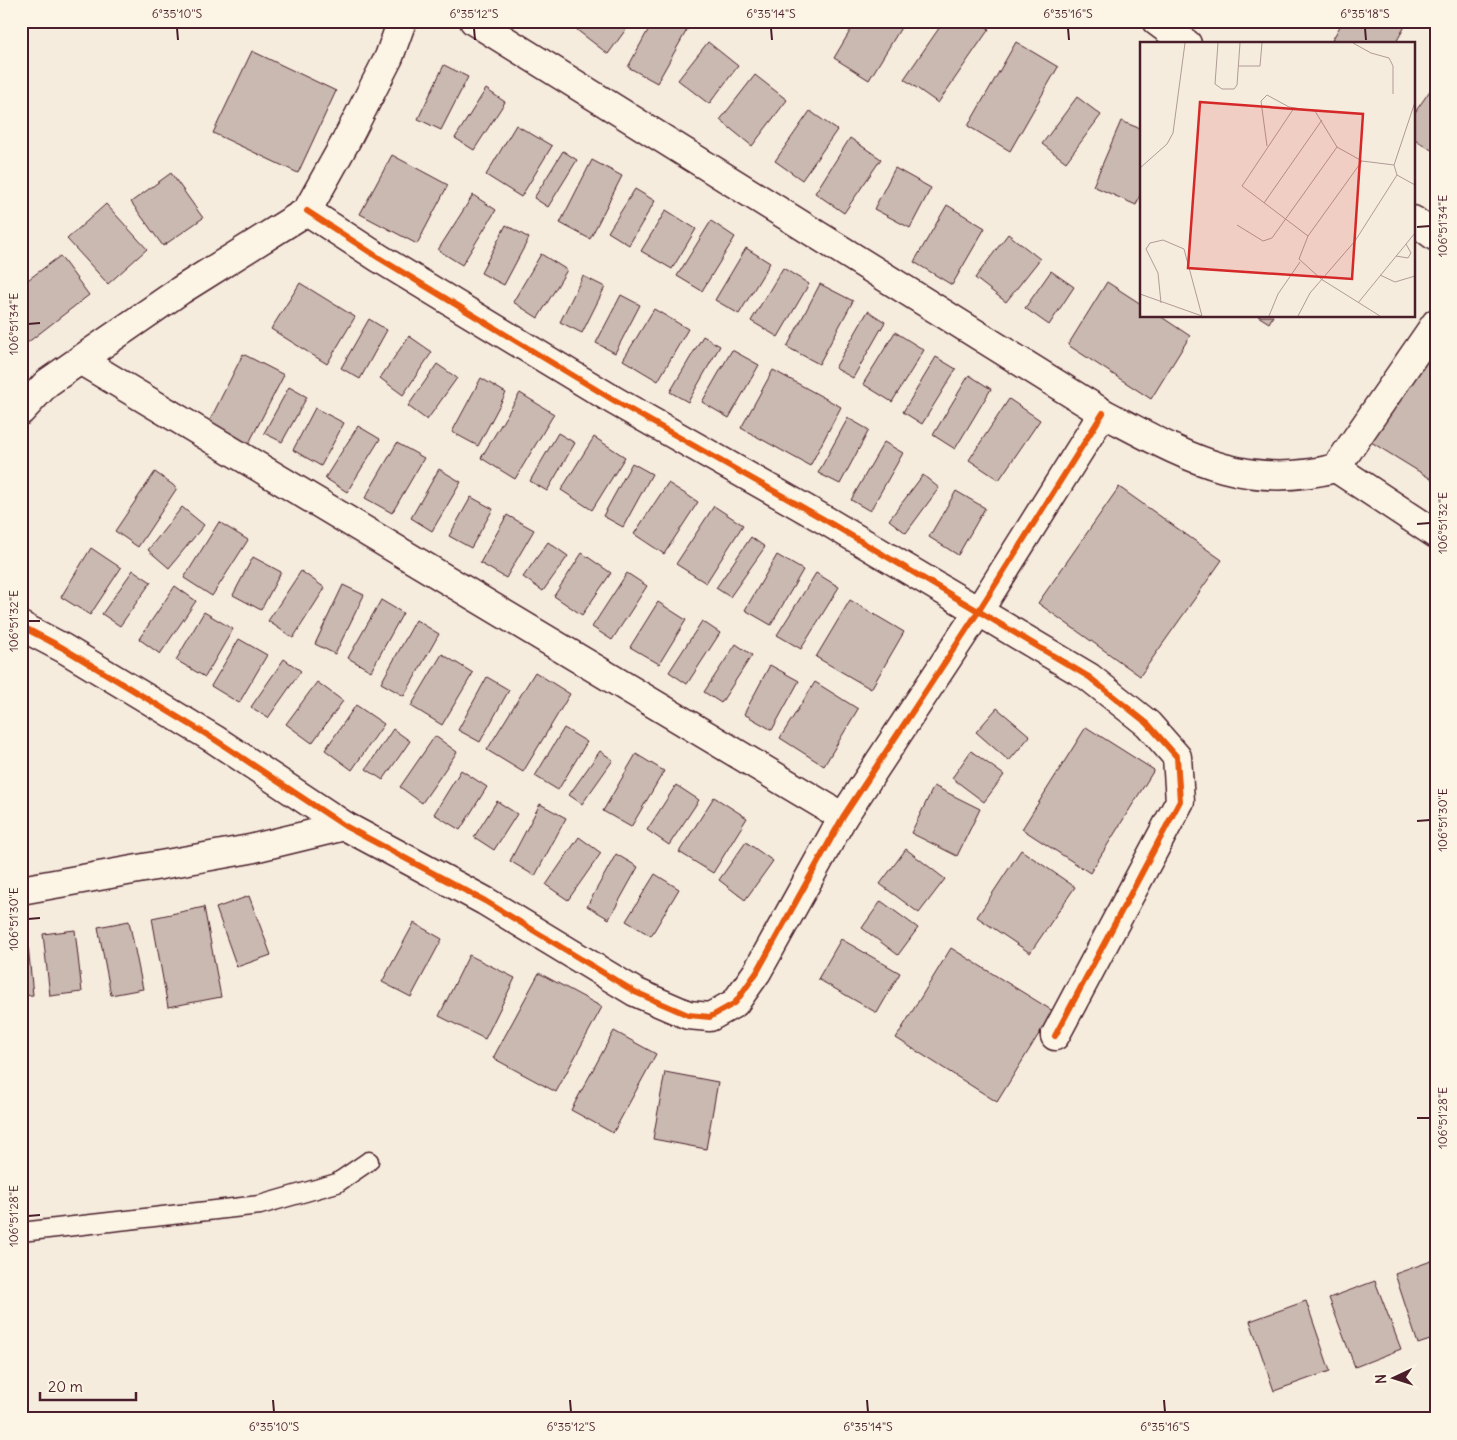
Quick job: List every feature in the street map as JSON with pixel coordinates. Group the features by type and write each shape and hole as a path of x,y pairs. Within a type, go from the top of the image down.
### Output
{"street":[{"path":"21,412 47,383 181,290 307,211 346,141 389,57 402,21"},
{"path":"474,21 1103,412 1185,456 1214,467 1289,478 1336,468 1436,323"},
{"path":"1156,21 1184,42"},
{"path":"307,211 379,258 615,401 825,520 1089,677 1148,724 1177,757 1180,801 1055,1036"},
{"path":"1414,221 1436,238"},
{"path":"80,360 843,817"},
{"path":"21,626 214,739 345,826 485,901 635,992 688,1015 710,1018 735,1003 758,972 843,817 978,612 1103,412"},
{"path":"1336,468 1436,534"},
{"path":"21,890 250,849 345,826"}],"lane":[{"path":"21,1232 260,1205 337,1183 368,1161"}],"building":[{"path":"542,21 556,21 551,28"},
{"path":"583,21 632,21 608,54 577,30"},
{"path":"653,21 676,21 688,28 657,83 628,67"},
{"path":"856,21 905,21 869,80 834,58"},
{"path":"944,21 979,21 989,29 938,103 904,79"},
{"path":"1343,21 1408,21 1396,42 1331,42"},
{"path":"708,42 738,66 709,104 678,80"},
{"path":"1016,42 1058,67 1010,151 968,126"},
{"path":"252,51 336,91 298,173 213,133"},
{"path":"444,65 468,77 441,130 418,119"},
{"path":"755,75 787,100 752,146 720,120"},
{"path":"1436,82 1436,153 1414,139 1414,114"},
{"path":"486,89 505,102 474,150 455,138"},
{"path":"1077,97 1101,115 1066,162 1042,144"},
{"path":"810,111 837,130 802,180 775,161"},
{"path":"1121,121 1140,129 1140,195 1136,205 1093,186"},
{"path":"516,125 552,146 521,197 486,175"},
{"path":"850,138 881,159 844,213 815,193"},
{"path":"563,151 577,160 548,207 534,198"},
{"path":"392,155 448,185 417,244 360,214"},
{"path":"592,160 622,176 590,239 560,223"},
{"path":"895,168 931,188 910,228 874,209"},
{"path":"171,173 203,218 163,246 131,202"},
{"path":"635,189 655,201 629,245 608,232"},
{"path":"473,195 496,210 462,265 438,250"},
{"path":"106,204 147,249 108,284 67,239"},
{"path":"947,205 985,228 952,285 914,262"},
{"path":"666,210 696,229 672,269 641,251"},
{"path":"711,221 735,237 702,291 677,276"},
{"path":"506,225 529,238 504,285 481,273"},
{"path":"1008,234 1040,259 1006,302 975,278"},
{"path":"746,248 770,263 739,314 715,300"},
{"path":"541,254 567,270 538,318 513,302"},
{"path":"60,256 89,295 27,343 21,335 21,285"},
{"path":"783,268 809,284 778,337 751,321"},
{"path":"1051,271 1074,287 1049,325 1025,308"},
{"path":"583,276 605,287 582,333 560,322"},
{"path":"1107,282 1140,303 1140,318 1163,318 1190,336 1151,399 1068,345"},
{"path":"300,283 355,317 327,364 271,329"},
{"path":"820,284 853,301 819,364 787,347"},
{"path":"621,295 640,305 615,353 596,343"},
{"path":"654,309 688,329 658,381 623,360"},
{"path":"868,311 885,322 853,378 835,368"},
{"path":"1261,318 1272,318 1269,323"},
{"path":"369,319 387,330 360,379 341,368"},
{"path":"895,332 924,350 892,402 863,384"},
{"path":"1436,334 1436,482 1371,442"},
{"path":"409,336 432,352 403,395 380,378"},
{"path":"703,336 720,346 688,402 670,392"},
{"path":"732,350 759,365 729,418 702,402"},
{"path":"243,354 284,375 248,445 208,424"},
{"path":"936,357 956,369 922,424 903,412"},
{"path":"437,364 457,378 427,420 408,406"},
{"path":"773,370 841,407 810,466 741,428"},
{"path":"969,375 991,389 955,449 933,435"},
{"path":"481,378 506,393 478,446 452,432"},
{"path":"289,387 307,397 282,442 264,433"},
{"path":"520,393 554,414 515,479 481,458"},
{"path":"1009,399 1040,420 999,480 969,460"},
{"path":"315,408 344,423 321,466 293,450"},
{"path":"848,418 869,430 840,484 818,473"},
{"path":"358,426 380,439 347,492 325,478"},
{"path":"558,433 575,443 547,491 530,481"},
{"path":"594,437 625,457 592,510 561,490"},
{"path":"884,442 903,453 870,511 851,500"},
{"path":"397,443 424,458 392,513 365,498"},
{"path":"632,463 652,474 623,527 603,516"},
{"path":"439,469 461,482 432,531 411,518"},
{"path":"155,472 177,488 138,547 115,531"},
{"path":"923,475 939,488 906,533 889,520"},
{"path":"668,483 698,502 664,554 634,534"},
{"path":"1119,487 1222,560 1140,676 1038,603"},
{"path":"956,491 985,508 958,555 929,537"},
{"path":"471,497 493,509 471,548 449,536"},
{"path":"714,506 743,525 706,583 676,564"},
{"path":"182,507 204,525 169,568 148,550"},
{"path":"507,515 534,530 506,578 480,563"},
{"path":"219,522 248,540 212,596 184,578"},
{"path":"751,537 765,547 730,597 716,588"},
{"path":"548,542 568,556 543,591 523,577"},
{"path":"91,548 121,568 90,615 61,597"},
{"path":"582,553 611,573 582,615 554,596"},
{"path":"777,555 803,570 771,625 745,610"},
{"path":"253,557 281,572 261,610 233,595"},
{"path":"133,570 151,582 120,626 102,614"},
{"path":"301,571 325,588 293,638 268,621"},
{"path":"627,573 647,586 612,640 592,627"},
{"path":"816,573 839,587 801,649 777,635"},
{"path":"343,585 364,595 335,654 315,644"},
{"path":"175,586 196,601 160,654 139,639"},
{"path":"381,600 403,613 371,671 348,658"},
{"path":"850,600 904,632 871,689 816,657"},
{"path":"658,602 686,620 659,664 630,647"},
{"path":"204,612 233,629 205,677 176,660"},
{"path":"416,620 439,634 404,696 381,683"},
{"path":"702,621 720,633 687,684 669,672"},
{"path":"239,639 267,655 239,703 211,686"},
{"path":"736,644 752,655 721,703 704,692"},
{"path":"442,654 473,673 442,725 411,706"},
{"path":"284,659 301,671 268,718 251,707"},
{"path":"770,665 799,681 772,730 744,714"},
{"path":"535,672 570,694 523,772 487,750"},
{"path":"487,677 509,690 480,742 458,730"},
{"path":"317,682 343,701 312,743 286,724"},
{"path":"815,682 858,709 824,766 780,738"},
{"path":"356,705 384,724 352,770 325,750"},
{"path":"997,708 1030,736 1009,761 976,732"},
{"path":"1086,727 1154,770 1090,873 1022,829"},
{"path":"564,728 587,742 558,790 535,776"},
{"path":"393,729 410,741 383,780 366,769"},
{"path":"435,736 457,752 422,803 400,787"},
{"path":"600,751 613,760 582,804 569,795"},
{"path":"971,751 1004,775 984,802 952,778"},
{"path":"636,754 664,771 631,827 603,811"},
{"path":"461,770 487,787 460,830 434,814"},
{"path":"676,785 699,800 669,845 647,830"},
{"path":"934,786 980,809 957,856 911,833"},
{"path":"714,797 747,818 713,873 679,852"},
{"path":"497,801 517,814 494,850 474,837"},
{"path":"540,804 566,818 535,876 510,861"},
{"path":"579,837 601,853 568,900 546,885"},
{"path":"746,842 773,861 745,900 719,880"},
{"path":"906,849 945,879 919,913 880,884"},
{"path":"1021,850 1075,887 1030,953 977,917"},
{"path":"616,854 638,867 609,919 587,906"},
{"path":"655,874 679,889 651,936 626,921"},
{"path":"249,896 271,955 237,967 216,908"},
{"path":"881,901 918,928 898,955 862,928"},
{"path":"204,907 221,997 168,1007 152,918"},
{"path":"129,921 143,989 111,995 98,927"},
{"path":"414,923 442,939 411,997 382,982"},
{"path":"75,930 82,992 50,996 43,934"},
{"path":"27,935 33,995 21,996 21,936"},
{"path":"841,939 900,973 877,1013 818,979"},
{"path":"951,948 1053,1011 997,1102 896,1038"},
{"path":"469,955 515,978 485,1039 439,1016"},
{"path":"539,973 602,1007 556,1092 493,1058"},
{"path":"614,1031 656,1054 613,1133 571,1110"},
{"path":"665,1072 718,1082 706,1149 653,1139"},
{"path":"1434,1260 1436,1338 1418,1344 1395,1274"},
{"path":"1375,1281 1401,1349 1355,1367 1329,1298"},
{"path":"1306,1301 1330,1371 1274,1391 1250,1321"}],"cycle path":[{"path":"307,211 379,258 615,401 825,520 1089,677 1148,724 1177,757 1180,801 1055,1036"},
{"path":"21,626 63,648 214,739 345,826 485,901 635,992 688,1015 710,1017 735,1003 757,972 843,817 978,612 1103,413"}]}
